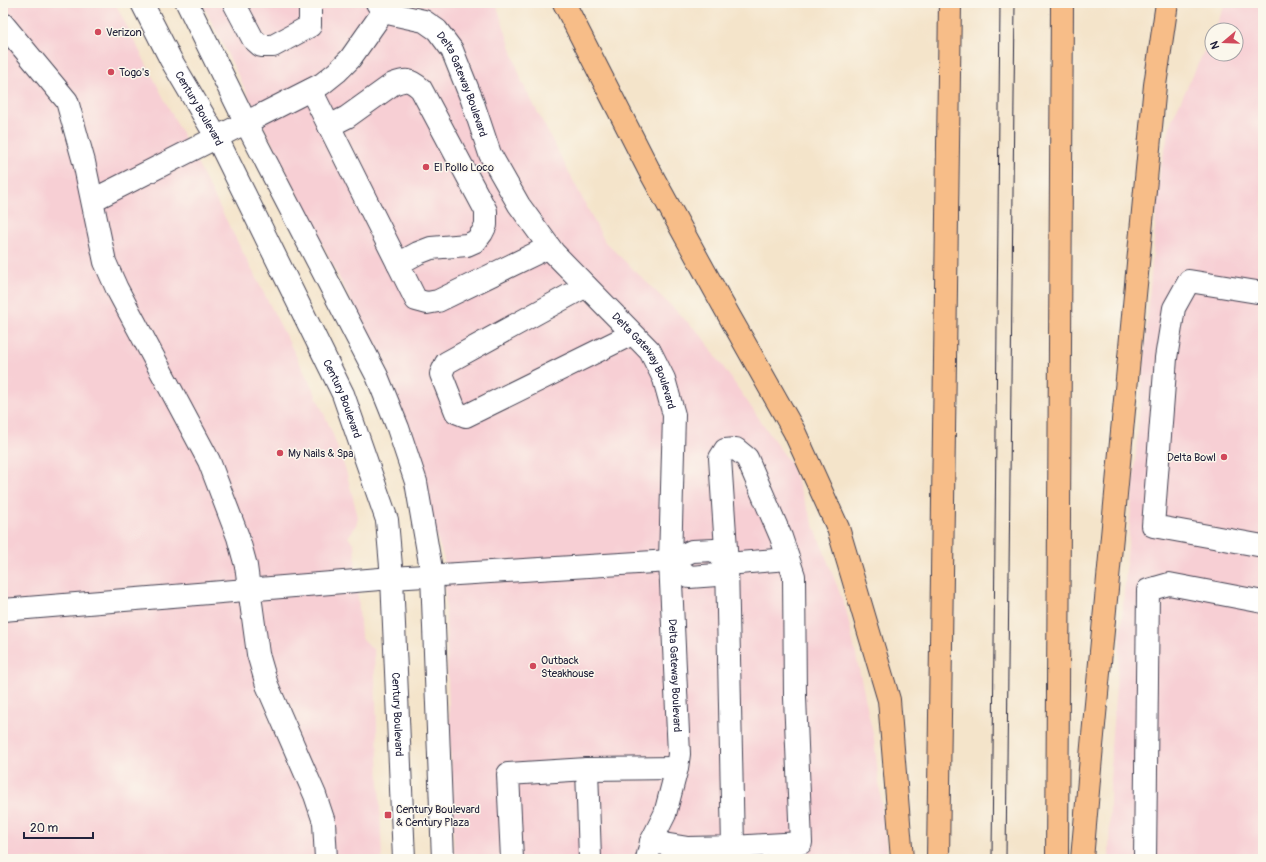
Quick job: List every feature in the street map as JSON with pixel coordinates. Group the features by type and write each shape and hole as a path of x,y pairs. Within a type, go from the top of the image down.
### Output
{"highway":[{"path":"564,3 649,170 794,430 838,528 889,700 902,859"},
{"path":"938,859 950,3"},
{"path":"1057,859 1062,3"},
{"path":"1082,859 1154,93 1167,3"}],"street":[{"name":"Century Boulevard","path":"142,3 171,60 216,138 343,394 387,520 392,578 404,859"},
{"path":"187,3 246,123 377,376 398,428 416,482 432,575 443,859"},
{"path":"234,3 253,39 261,46 273,46 310,26 310,3"},
{"path":"93,200 322,84 350,59 380,8"},
{"name":"Delta Gateway Boulevard","path":"380,8 424,21 437,30 452,50 472,100 490,154 519,205 549,247 650,351 664,379 674,415 670,561 679,754 677,768 665,814 649,850"},
{"path":"3,24 67,101 93,200 105,262 117,289 209,461 238,537 246,566 258,654 266,685 315,795 324,822 326,859"},
{"path":"329,126 347,117 393,84 402,81 412,82 421,89 486,211 486,225 476,241 467,245 431,248 398,264"},
{"path":"311,90 416,300 427,303 438,301 549,247"},
{"path":"1263,293 1189,281 1174,308 1166,358 1153,526 1263,546"},
{"path":"586,286 446,363 441,374 456,412 466,416 632,334"},
{"path":"649,850 675,852 688,848 733,847 801,843 795,697 794,576 781,537 747,458 736,449 726,450 720,458 728,564 733,847"},
{"path":"3,610 432,575 670,561 689,577 717,575 728,564 788,559"},
{"path":"1145,859 1148,590 1169,584 1263,602"},
{"path":"512,859 508,774 587,769 677,768"},
{"path":"587,769 590,859"},
{"path":"665,814 675,852"}],"shaded area":[{"path":"3,3 115,3 314,391 332,432 346,471 358,517 356,526 348,537 354,544 361,636 365,643 374,650 382,859 3,859"},
{"path":"202,3 496,3 522,82 605,242 701,335 790,463 846,609 874,739 888,859 454,859 444,559 372,344"},
{"path":"1226,3 1263,3 1263,859 1109,859 1111,745 1160,170 1171,122 1204,51 1204,62 1244,62 1244,22 1218,22"}],"tram line":[{"path":"992,859 1000,3"},
{"path":"1006,859 1015,3"}],"place":[{"name":"Verizon","path":"98,32"},
{"name":"Togo's","path":"111,72"},
{"name":"El Pollo Loco","path":"426,167"},
{"name":"My Nails & Spa","path":"280,453"},
{"name":"Delta Bowl","path":"1224,457"},
{"name":"Outback Steakhouse","path":"533,666"},
{"name":"Century Boulevard & Century Plaza","path":"388,815"}]}
